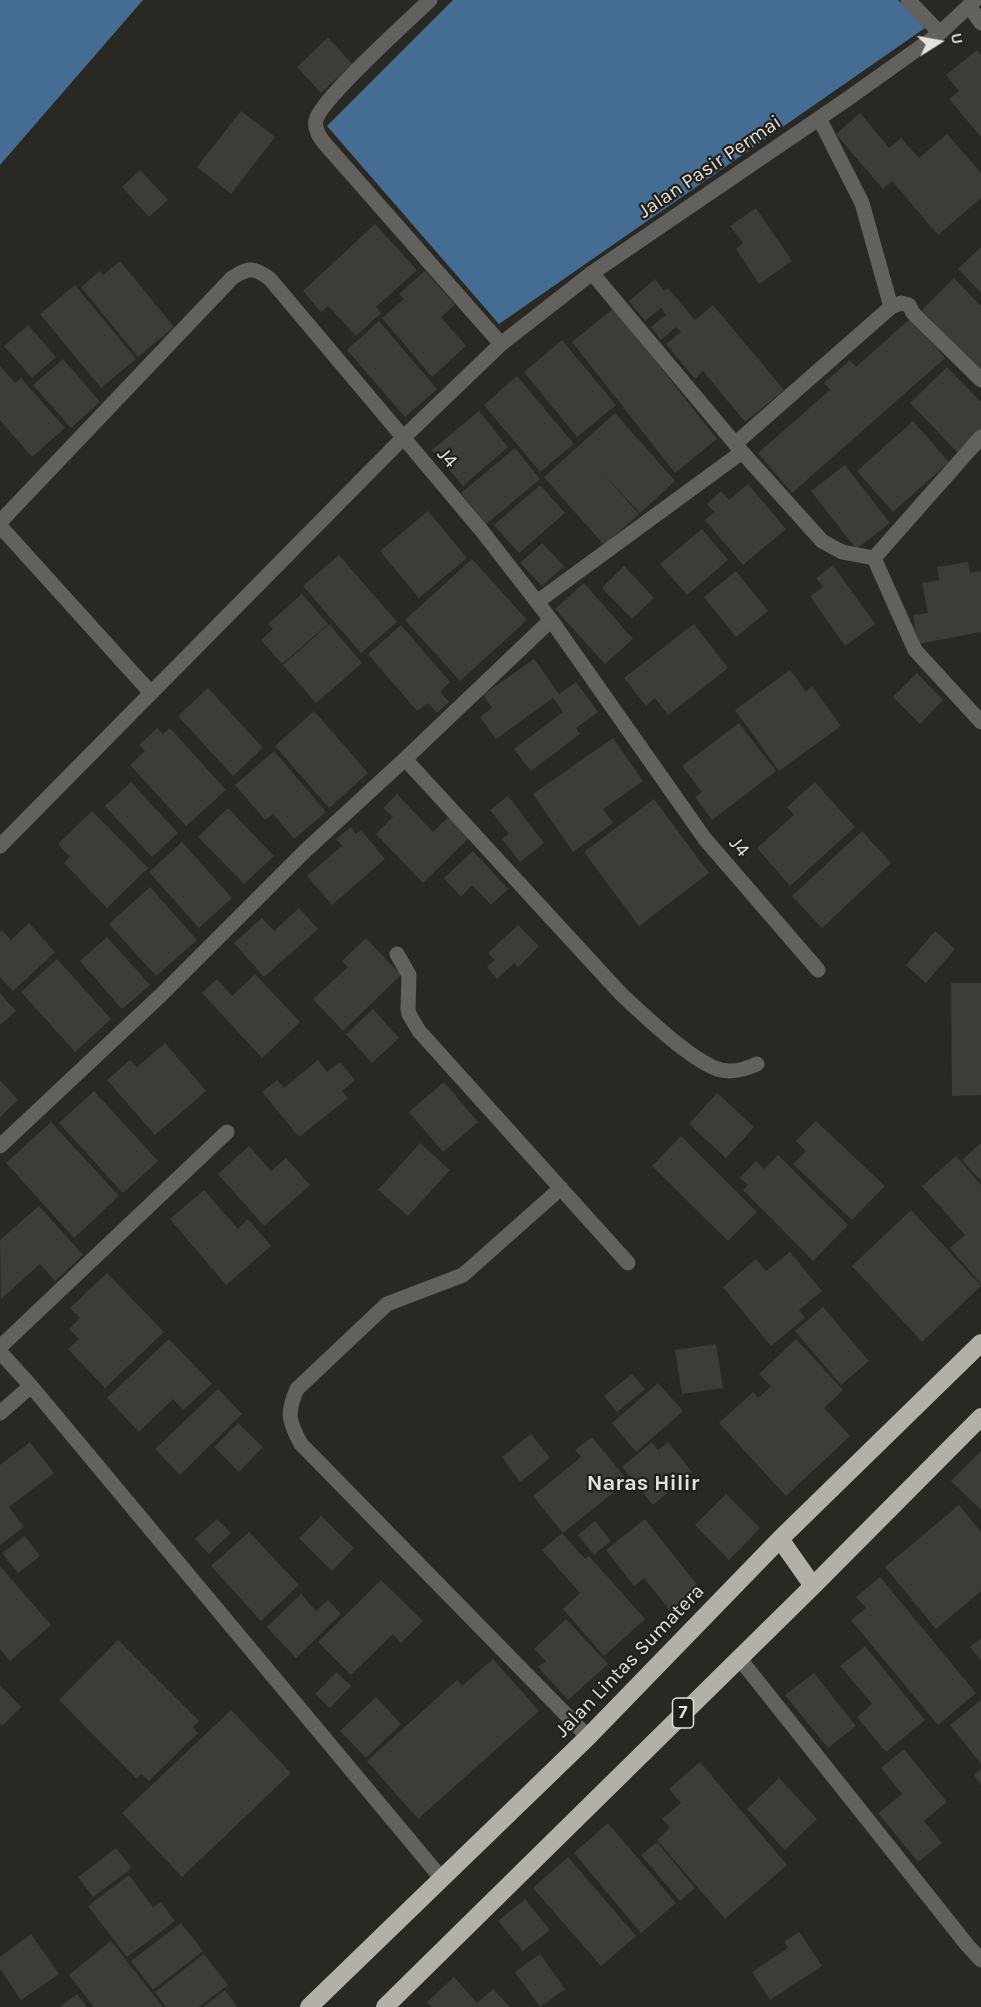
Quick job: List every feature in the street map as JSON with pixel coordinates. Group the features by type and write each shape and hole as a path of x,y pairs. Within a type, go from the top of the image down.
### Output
{"highway":[{"name":"Jalan Lintas Sumatera","path":"309,2007 588,1737 780,1539 981,1343"},
{"name":"7","path":"385,2007 981,1418"},
{"path":"780,1539 813,1586"}],"street":[{"path":"430,0 346,82 320,111 315,127 326,145 501,345"},
{"path":"908,0 940,33"},
{"path":"972,3 981,23"},
{"name":"Jalan Pasir Permai","path":"0,846 402,439 501,345 592,273 940,33 972,3"},
{"path":"819,118 862,203 891,307"},
{"name":"J4","path":"0,524 232,278 245,270 258,270 270,279 402,439 482,531 551,620 705,839 818,970"},
{"path":"592,273 822,541 842,552 874,558"},
{"path":"537,602 739,447 891,307 901,303 909,305 913,313 981,380"},
{"path":"874,558 981,437"},
{"path":"0,524 152,693"},
{"path":"874,558 915,650 981,722"},
{"path":"0,1146 161,995 305,851 551,620"},
{"path":"405,759 621,994 655,1025 703,1063 721,1070 735,1071 757,1064"},
{"path":"397,954 408,970 408,1009 419,1031 628,1263"},
{"path":"0,1347 226,1132"},
{"path":"561,1188 463,1275 387,1304 297,1389 289,1405 291,1425 301,1444 588,1737"},
{"path":"0,1352 31,1386 442,1879"},
{"path":"0,1413 31,1386"},
{"path":"739,1658 981,1960"}],"water":[{"path":"0,0 143,0 0,165"},
{"path":"453,0 898,0 925,28 499,324 327,126"}],"building":[{"path":"328,37 352,64 321,93 297,67"},
{"path":"977,50 981,55 981,137 949,99 959,91 946,75"},
{"path":"241,111 275,137 231,194 197,167"},
{"path":"860,113 889,148 901,138 919,158 947,134 981,173 981,198 938,235 892,181 883,189 836,134"},
{"path":"140,170 168,200 149,217 122,187"},
{"path":"756,208 792,261 759,284 736,249 743,243 730,226"},
{"path":"375,224 417,270 376,307 381,313 356,336 328,306 321,312 303,291"},
{"path":"981,247 981,293 958,269"},
{"path":"120,261 174,327 138,357 81,287 100,271 103,275"},
{"path":"425,271 455,305 441,317 466,346 432,377 382,318 404,299 399,294"},
{"path":"954,278 981,306 981,373 922,310"},
{"path":"655,279 664,291 668,288 695,320 713,305 784,390 745,422 703,371 695,379 666,344 681,332 676,327 661,340 651,327 666,315 661,308 645,321 629,301"},
{"path":"75,285 136,359 101,388 40,314"},
{"path":"614,308 717,439 675,473 572,342"},
{"path":"911,318 945,358 792,493 758,453 830,390 824,383 850,360 856,367"},
{"path":"379,321 437,389 405,417 347,350"},
{"path":"28,325 56,357 32,378 4,346"},
{"path":"562,340 616,405 577,437 524,372"},
{"path":"63,359 100,402 71,428 33,385"},
{"path":"0,366 15,383 21,378 65,428 32,457 0,420"},
{"path":"947,367 981,402 981,430 958,453 910,403"},
{"path":"517,376 574,444 540,472 484,405"},
{"path":"479,411 508,447 463,486 432,450"},
{"path":"615,413 675,481 640,513 596,466 639,514 604,545 544,477"},
{"path":"913,421 949,462 893,512 857,471"},
{"path":"515,448 540,479 486,524 461,493"},
{"path":"845,465 890,523 856,549 811,491"},
{"path":"748,484 786,529 743,565 705,520 715,512 707,504 721,491 729,500"},
{"path":"540,485 565,513 519,553 494,525"},
{"path":"428,511 467,558 419,598 380,551"},
{"path":"702,529 728,560 687,595 660,564"},
{"path":"542,543 564,566 542,586 520,563"},
{"path":"339,555 397,622 361,653 303,586"},
{"path":"472,559 527,620 460,681 405,620"},
{"path":"968,562 970,573 981,571 981,632 918,644 913,615 928,613 922,583 939,580 937,567"},
{"path":"833,565 875,624 845,646 810,596 823,587 816,578"},
{"path":"624,566 654,598 632,619 602,588"},
{"path":"736,571 768,611 736,637 704,597"},
{"path":"584,583 633,639 605,664 555,609"},
{"path":"302,594 328,624 282,664 261,640 273,629 268,624"},
{"path":"329,624 362,663 316,703 283,665"},
{"path":"694,624 728,668 668,715 655,698 646,706 624,678"},
{"path":"401,625 450,682 440,692 449,702 437,713 428,703 417,711 368,654"},
{"path":"534,659 559,694 576,682 598,712 576,728 580,734 531,771 514,749 563,712 553,698 496,739 480,717 492,708 483,695"},
{"path":"790,670 806,692 812,686 841,726 779,771 735,710"},
{"path":"917,673 943,700 920,724 893,697"},
{"path":"208,688 263,748 233,776 178,716"},
{"path":"314,711 368,773 329,808 275,746"},
{"path":"739,723 776,771 712,820 695,797 702,792 682,766"},
{"path":"157,728 163,734 170,728 226,790 186,826 130,765 145,751 139,745"},
{"path":"613,738 643,781 603,809 613,823 573,852 533,794"},
{"path":"274,751 326,812 294,839 273,814 265,820 235,785"},
{"path":"131,782 178,833 152,857 105,806"},
{"path":"815,782 855,827 790,886 757,848 794,815 787,807"},
{"path":"397,794 433,832 448,817 469,838 423,883 376,834 393,817 383,808"},
{"path":"508,796 544,843 520,862 502,839 509,834 490,810"},
{"path":"654,799 709,873 639,926 584,852"},
{"path":"228,808 274,856 244,884 198,837"},
{"path":"92,811 148,868 107,908 64,863 70,857 58,844"},
{"path":"351,827 356,834 361,830 385,859 332,905 307,876 342,846 336,839"},
{"path":"862,831 891,863 822,928 792,896"},
{"path":"182,842 232,898 199,928 149,872"},
{"path":"473,851 508,889 491,905 472,885 461,897 444,878"},
{"path":"150,887 197,940 156,976 109,924"},
{"path":"299,908 318,929 264,977 234,943 262,918 274,931"},
{"path":"29,923 55,952 13,991 0,977 0,932 2,930 11,940"},
{"path":"518,925 539,946 518,967 514,963 497,979 487,967 495,960 488,953"},
{"path":"935,931 955,949 926,983 906,965"},
{"path":"107,937 150,985 122,1009 80,961"},
{"path":"366,938 401,975 343,1031 313,999 348,967 342,961"},
{"path":"57,959 111,1019 75,1052 21,992"},
{"path":"255,974 300,1022 262,1058 202,993 217,979 232,996"},
{"path":"951,983 981,983 981,1095 952,1096"},
{"path":"0,993 16,1011 0,1025"},
{"path":"373,1009 399,1038 372,1063 346,1034"},
{"path":"165,1043 206,1091 155,1135 107,1080 130,1060 137,1067"},
{"path":"318,1060 327,1072 340,1062 355,1080 342,1091 348,1098 299,1137 262,1092 277,1080 284,1088"},
{"path":"0,1080 18,1100 0,1117"},
{"path":"444,1082 478,1122 443,1152 409,1112"},
{"path":"94,1091 158,1161 123,1193 59,1123"},
{"path":"717,1093 754,1127 726,1158 689,1124"},
{"path":"816,1121 885,1186 852,1220 793,1164 806,1151 796,1141"},
{"path":"51,1122 119,1196 74,1238 6,1163"},
{"path":"681,1136 757,1212 728,1241 652,1166"},
{"path":"420,1143 450,1170 408,1216 378,1190"},
{"path":"981,1143 981,1181 962,1160"},
{"path":"249,1146 271,1171 286,1158 310,1185 264,1226 218,1174"},
{"path":"778,1155 848,1225 813,1261 743,1190 748,1185 740,1178 756,1161 764,1169"},
{"path":"956,1156 981,1185 981,1284 950,1248 965,1235 922,1186"},
{"path":"204,1190 238,1229 248,1219 271,1246 226,1285 170,1219"},
{"path":"39,1206 83,1255 55,1281 40,1264 1,1299 0,1240"},
{"path":"911,1210 981,1286 922,1342 852,1266"},
{"path":"790,1252 822,1291 799,1310 805,1318 771,1346 723,1287 756,1259 766,1271"},
{"path":"107,1273 164,1332 105,1388 68,1349 79,1339 69,1329 80,1318 70,1308"},
{"path":"823,1307 869,1361 841,1385 795,1331"},
{"path":"169,1339 212,1384 183,1410 173,1399 139,1432 107,1398"},
{"path":"796,1339 843,1390 824,1408 850,1436 786,1496 719,1423 753,1392 758,1398 771,1386 759,1374"},
{"path":"716,1344 723,1388 682,1394 675,1350"},
{"path":"632,1374 645,1389 617,1412 604,1396"},
{"path":"658,1383 683,1411 636,1452 612,1423"},
{"path":"218,1389 242,1414 180,1475 155,1449"},
{"path":"238,1423 263,1447 239,1472 214,1447"},
{"path":"531,1434 550,1458 520,1482 502,1457"},
{"path":"592,1437 628,1481 563,1533 533,1496 581,1457 575,1450"},
{"path":"30,1442 54,1473 9,1507 24,1527 0,1545 0,1465"},
{"path":"652,1442 658,1450 668,1442 692,1472 653,1505 622,1467"},
{"path":"981,1451 981,1510 951,1481"},
{"path":"726,1494 760,1528 729,1560 695,1525"},
{"path":"959,1505 981,1532 981,1591 936,1629 885,1567"},
{"path":"321,1516 354,1548 332,1571 299,1538"},
{"path":"217,1519 231,1533 209,1554 195,1539"},
{"path":"645,1519 701,1590 672,1613 644,1578 634,1586 606,1550"},
{"path":"595,1521 611,1541 594,1555 578,1535"},
{"path":"249,1532 299,1585 261,1621 211,1566"},
{"path":"562,1533 585,1559 589,1556 645,1619 604,1656 563,1609 580,1593 542,1550"},
{"path":"25,1536 40,1556 18,1573 2,1553"},
{"path":"0,1566 51,1625 10,1661 0,1649"},
{"path":"880,1577 976,1693 938,1725 851,1620 866,1608 856,1597"},
{"path":"381,1580 423,1621 401,1643 393,1634 351,1675 318,1642"},
{"path":"301,1594 316,1611 328,1600 341,1614 296,1658 267,1627"},
{"path":"566,1619 608,1664 568,1700 538,1667 546,1661 534,1649"},
{"path":"981,1638 981,1660 970,1647"},
{"path":"118,1640 199,1721 193,1727 198,1733 149,1781 141,1774 137,1779 59,1700"},
{"path":"865,1646 925,1720 886,1752 857,1717 872,1704 840,1666"},
{"path":"493,1659 539,1711 418,1819 367,1761 457,1680 462,1686"},
{"path":"336,1672 351,1686 330,1708 315,1694"},
{"path":"814,1673 856,1726 828,1748 785,1695"},
{"path":"0,1685 21,1707 2,1726 0,1724"},
{"path":"376,1697 401,1724 366,1758 340,1731"},
{"path":"981,1700 981,1764 950,1725"},
{"path":"231,1710 291,1773 182,1877 122,1813"},
{"path":"904,1749 947,1802 924,1821 942,1843 918,1862 878,1813 902,1794 881,1768"},
{"path":"700,1762 787,1865 725,1919 657,1840 670,1828 662,1819 681,1803 669,1789"},
{"path":"981,1769 981,1785 974,1775"},
{"path":"779,1778 817,1819 785,1850 747,1809"},
{"path":"608,1823 676,1903 641,1933 574,1853"},
{"path":"657,1842 695,1888 680,1901 641,1855"},
{"path":"116,1848 132,1868 93,1897 78,1877"},
{"path":"568,1857 636,1936 601,1966 533,1888"},
{"path":"129,1875 153,1907 161,1902 175,1921 127,1957 88,1906"},
{"path":"525,1899 550,1930 523,1951 498,1921"},
{"path":"181,1923 203,1951 153,1990 131,1961"},
{"path":"799,1932 822,1966 770,2000 752,1972 788,1948 784,1942"},
{"path":"31,1934 59,1974 21,2000 0,1969 0,1957"},
{"path":"111,1941 163,2007 94,2007 69,1975"},
{"path":"204,1954 228,1985 199,2007 166,2007 155,1992"},
{"path":"540,1954 565,1989 540,2007 515,1972"},
{"path":"454,1977 477,2003 493,1989 510,2007 432,2007 427,2002"},
{"path":"225,1990 237,2007 203,2007"},
{"path":"77,1994 87,2007 60,2007"}],"district":[{"name":"Naras Hilir","path":"643,1484"}]}
